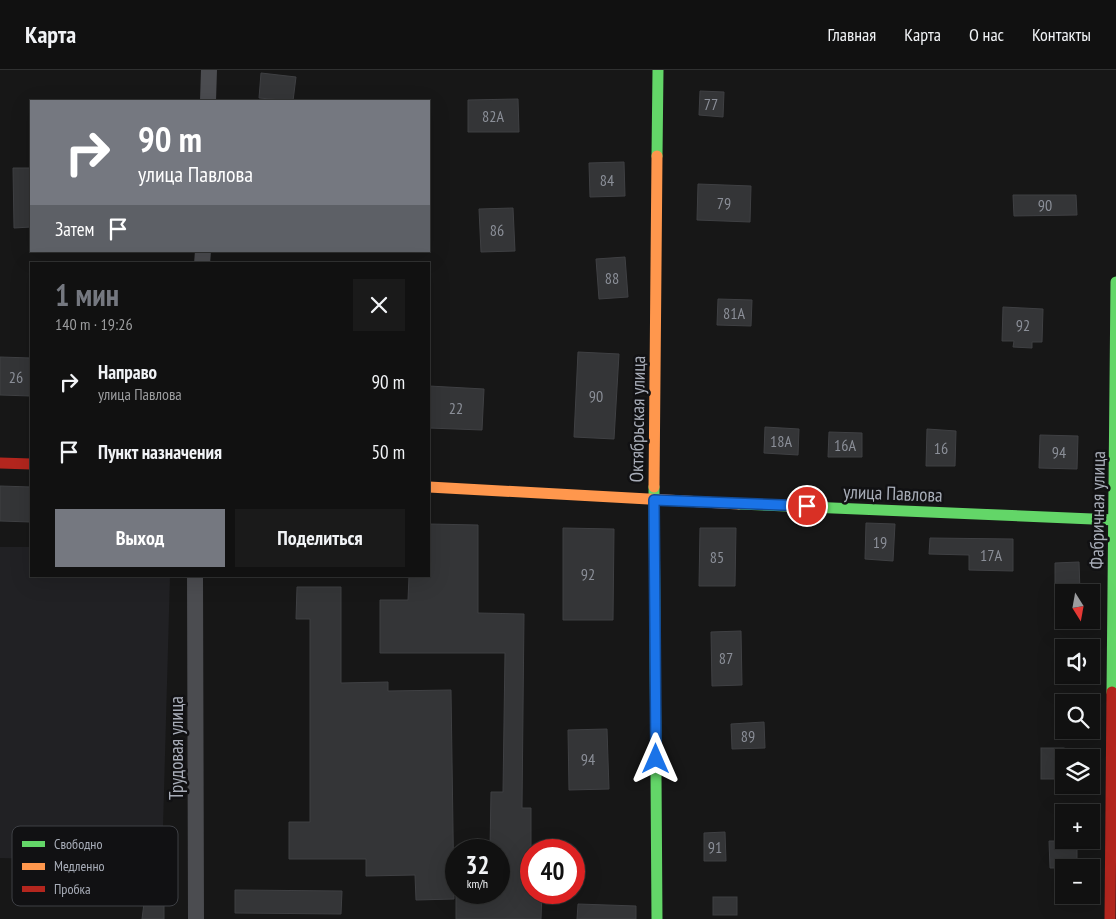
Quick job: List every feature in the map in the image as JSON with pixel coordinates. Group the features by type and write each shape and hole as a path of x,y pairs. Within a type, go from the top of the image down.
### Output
{"street":[{"path":"208,100 209,70"},
{"name":"Октябрьская улица","path":"657,919 654,500 658,70"},
{"name":"Фабричная улица","path":"1110,919 1116,282"},
{"path":"0,463 30,464"},
{"name":"улица Павлова","path":"430,487 654,500 1115,520"},
{"name":"Трудовая улица","path":"195,577 196,919"}],"shaded area":[{"path":"0,547 30,547 30,577 170,577 163,826 12,826 12,858 0,858"}],"building":[{"path":"261,73 296,77 293,100 259,98"},
{"path":"700,91 724,92 723,117 699,115"},
{"path":"518,99 519,132 468,132 468,100"},
{"path":"624,162 625,196 590,197 589,163"},
{"path":"13,168 30,168 30,227 14,228"},
{"path":"698,184 751,186 750,222 697,220"},
{"path":"1013,195 1076,195 1077,215 1014,216"},
{"path":"513,208 515,251 481,252 479,209"},
{"path":"625,257 628,297 599,299 596,259"},
{"path":"718,299 752,300 751,326 717,325"},
{"path":"1003,307 1043,309 1042,342 1032,342 1032,348 1013,347 1014,341 1002,341"},
{"path":"578,352 619,354 614,439 574,437"},
{"path":"0,357 30,358 30,396 0,395"},
{"path":"430,386 484,389 482,430 430,428"},
{"path":"765,427 799,429 798,455 764,453"},
{"path":"927,429 956,431 955,466 926,466"},
{"path":"829,432 862,433 862,457 828,457"},
{"path":"1040,435 1078,436 1077,469 1039,468"},
{"path":"0,486 30,487 30,522 0,521"},
{"path":"866,523 895,524 893,561 865,559"},
{"path":"430,524 478,525 478,613 524,614 522,808 531,808 531,839 520,839 520,904 542,904 541,919 456,919 456,904 510,904 510,839 490,839 491,792 503,792 505,653 380,653 380,600 408,600 409,577 430,577"},
{"path":"563,528 614,529 613,620 563,620"},
{"path":"700,528 736,528 735,586 699,586"},
{"path":"930,538 1013,539 1013,571 969,570 969,555 929,554"},
{"path":"1079,562 1080,584 1055,584 1055,563"},
{"path":"297,587 341,587 341,683 388,682 388,691 451,690 453,839 445,839 445,899 416,900 415,875 366,876 366,859 289,859 289,822 310,822 310,619 296,619"},
{"path":"741,631 742,685 712,686 711,632"},
{"path":"764,722 765,748 732,749 731,724"},
{"path":"607,729 609,789 569,790 568,730"},
{"path":"1041,748 1064,748 1055,749 1055,779 1041,779"},
{"path":"725,832 726,861 704,861 704,833"},
{"path":"1049,841 1055,841 1055,849 1077,849 1077,859 1055,859 1055,868 1050,868"},
{"path":"235,890 342,891 341,914 235,913"},
{"path":"713,897 737,897 737,915 713,915"},
{"path":"578,904 636,906 636,919 577,919"},
{"path":"144,906 164,906 164,919 142,919"}],"traffic: fast":[{"path":"657,156 658,70"},
{"path":"1112,692 1116,282"},
{"path":"654,487 657,919"},
{"path":"739,504 1116,520"}],"traffic: slow":[{"path":"654,487 657,156"},
{"path":"430,487 739,504"}],"traffic: jam":[{"path":"0,463 30,464"},
{"path":"1110,919 1112,692"}],"route":[{"path":"656,759 654,500 807,506"}]}
